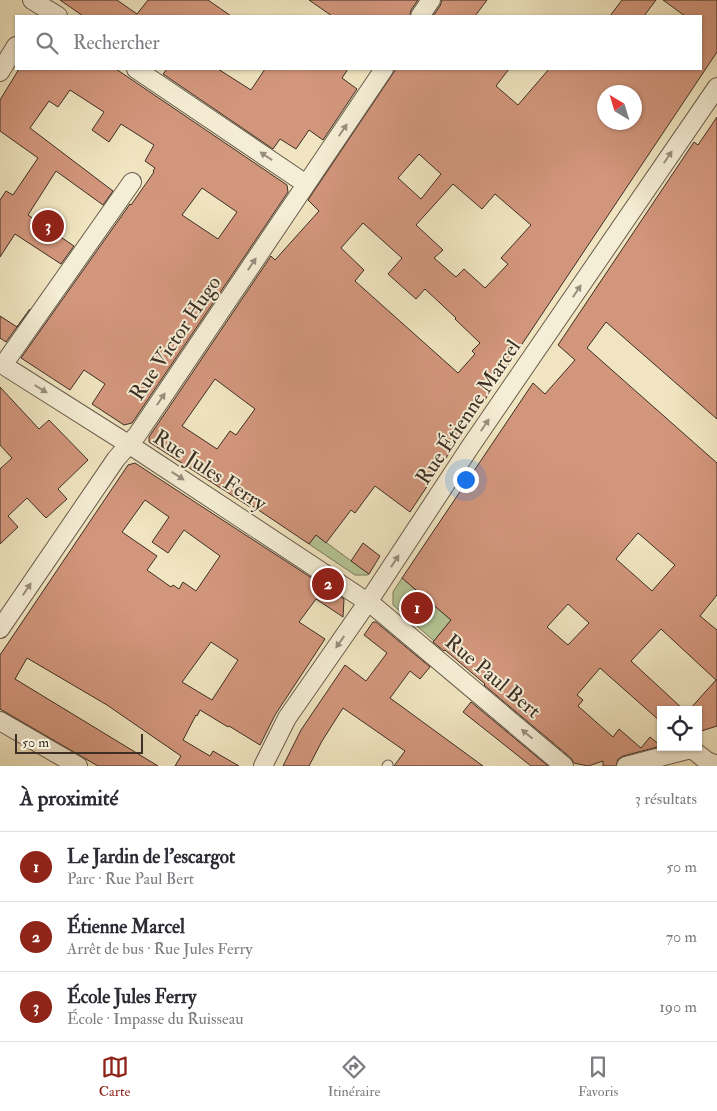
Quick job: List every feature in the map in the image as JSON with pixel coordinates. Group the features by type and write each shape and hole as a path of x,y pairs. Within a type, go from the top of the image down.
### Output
{"street":[{"path":"421,15 431,0"},
{"path":"36,7 56,15"},
{"path":"0,72 15,48"},
{"path":"137,70 306,184"},
{"name":"Rue Victor Hugo","path":"0,630 116,459 143,426 383,70"},
{"name":"Rue Étienne Marcel","path":"263,766 287,718 368,602 470,447 717,87"},
{"path":"2,364 132,182"},
{"name":"Rue Jules Ferry","path":"2,364 128,444 368,602"},
{"name":"Rue Paul Bert","path":"368,602 384,613 564,766"},
{"path":"0,721 59,761 78,766"},
{"path":"626,766 687,750 693,750 707,761 717,765"}],"green space":[{"path":"316,535 369,574 355,575 309,544"},
{"path":"402,578 451,620 434,641 393,605 393,592"}],"building":[{"path":"60,0 117,0 137,14 148,0 208,0 230,15 82,15"},
{"path":"309,0 418,0 411,10 410,15 331,15"},
{"path":"442,0 487,0 476,15 434,15"},
{"path":"622,0 656,0 645,15 611,15"},
{"path":"663,0 717,0 717,52 410,512 375,486 355,513 351,510 326,543 316,535 309,544 251,505 250,507 149,442 149,437 271,256 275,260 319,211 308,200 395,70 508,70 496,86 518,105 548,70 702,70 702,15 684,15","holes":["419,154 441,174 421,199 398,178","453,184 482,209 495,194 531,225 501,258 508,264 485,288 464,269 456,277 434,258 443,250 416,225","363,223 402,258 388,274 416,299 425,289 480,343 472,351 475,354 458,373 355,281 364,270 341,248","215,379 255,409 236,435 230,431 217,449 182,426"]},
{"path":"18,70 117,70 287,185 288,192 132,423 124,425 92,404 105,384 84,370 70,390 21,358 154,172 155,168 145,161 154,145 121,124 109,142 92,130 104,112 70,90 58,107 49,101 30,128 113,191 103,205 56,171 28,215 74,246 61,264 15,234 0,257 0,200 6,191 13,195 38,158 0,131 0,100","holes":["202,188 237,212 218,239 182,215"]},
{"path":"166,70 220,70 251,90 264,70 347,70 342,78 357,89 323,140 309,130 296,149 280,139 273,149 163,74"},
{"path":"717,117 717,419 606,322 587,348 717,463 717,595 700,616 717,630 717,726 702,731 702,706 693,706 716,680 661,629 631,661 680,706 657,706 657,718 600,668 577,695 583,700 578,706 613,737 619,729 641,748 650,737 657,743 657,747 623,756 618,759 616,766 603,766 603,761 588,766 574,763 571,758 485,684 433,642 451,620 402,578 533,383 545,394 575,360 558,345 694,142 698,145","holes":["638,533 675,565 652,591 616,559","568,604 589,623 568,645 547,627"]},
{"path":"0,316 17,327 6,342 0,338"},
{"path":"0,387 39,429 49,420 88,460 58,489 67,499 46,518 27,498 8,516 18,527 0,544 0,469 12,458 0,445"},
{"path":"135,463 344,599 343,617 316,599 299,622 325,639 275,715 260,745 200,710 196,715 183,740 210,756 213,751 239,766 175,766 181,756 107,705 27,658 15,679 158,766 98,766 0,709 0,655 128,465","holes":["145,500 169,517 152,542 168,553 184,530 220,556 196,591 183,582 179,589 173,585 171,587 147,570 157,556 122,532","211,642 238,660 212,700 182,682"]},
{"path":"363,543 380,556 369,574 351,561"},
{"path":"373,622 376,622 430,667 420,679 410,671 390,698 483,766 394,766 405,751 343,708 309,766 283,766 301,730 345,665 366,681 387,653 364,635"},
{"path":"471,702 548,766 531,766 463,712"}],"place":[{"name":"École Jules Ferry","path":"48,226"},
{"name":"Étienne Marcel","path":"328,584"},
{"name":"Le Jardin de l'escargot","path":"417,608"}]}
